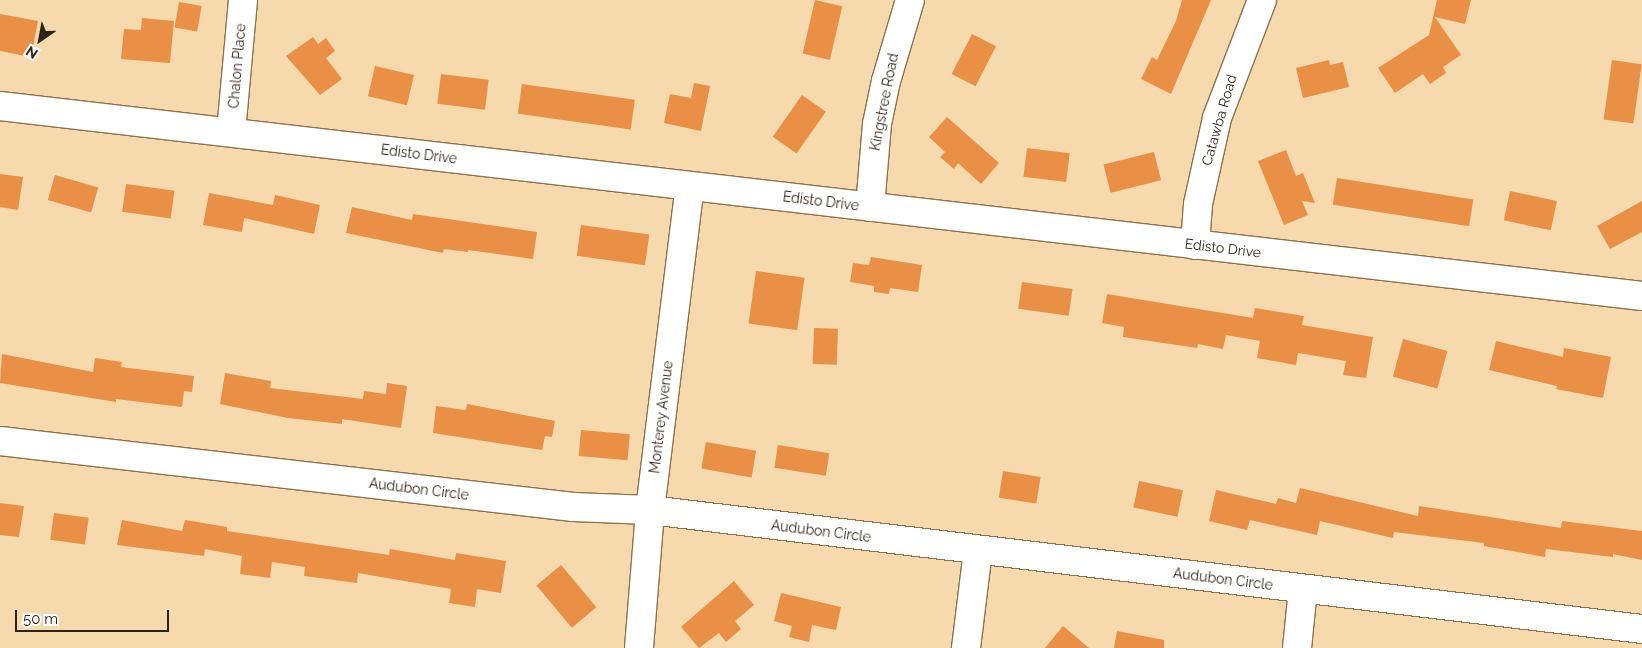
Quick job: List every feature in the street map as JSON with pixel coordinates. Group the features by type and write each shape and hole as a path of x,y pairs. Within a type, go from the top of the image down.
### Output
{"street":[{"name":"Chalon Place","path":"230,132 243,0"},
{"name":"Kingstree Road","path":"870,207 877,124 886,81 910,0"},
{"name":"Catawba Road","path":"1195,244 1198,204 1217,118 1262,0"},
{"name":"Edisto Drive","path":"0,106 1642,296"},
{"name":"Monterey Avenue","path":"639,648 650,510 690,186"},
{"name":"Audubon Circle","path":"0,441 573,507 650,510 1642,629"},
{"path":"966,648 978,550"},
{"path":"1297,648 1303,589"}],"building":[{"path":"815,0 842,6 830,60 803,54"},
{"path":"1182,0 1211,0 1171,94 1141,79 1152,57 1157,60 1176,21"},
{"path":"1437,0 1471,0 1465,24 1435,17 1461,55 1443,67 1446,73 1430,84 1423,74 1395,93 1378,68 1429,35"},
{"path":"179,2 202,6 197,32 174,28"},
{"path":"0,14 38,21 31,57 0,51"},
{"path":"142,18 174,21 170,63 121,59 124,29 141,30"},
{"path":"972,34 996,46 976,86 952,74"},
{"path":"313,37 318,44 326,38 335,51 326,58 342,79 320,95 286,56"},
{"path":"1329,60 1330,65 1343,62 1349,87 1303,98 1296,68"},
{"path":"1612,60 1642,64 1633,124 1604,119"},
{"path":"375,66 414,75 407,105 368,96"},
{"path":"441,74 489,80 485,110 437,104"},
{"path":"694,83 710,86 701,131 664,123 670,94 691,98"},
{"path":"522,84 635,100 631,130 518,114"},
{"path":"802,95 826,112 797,153 773,137"},
{"path":"947,117 999,163 981,184 958,163 954,169 940,157 945,152 929,137"},
{"path":"1027,148 1070,153 1066,182 1023,177"},
{"path":"1286,150 1296,176 1303,173 1315,203 1302,201 1308,215 1284,225 1258,161"},
{"path":"1154,152 1161,180 1111,193 1104,165"},
{"path":"0,174 23,177 18,210 0,207"},
{"path":"55,175 98,187 91,212 48,200"},
{"path":"1337,178 1473,200 1469,226 1333,205"},
{"path":"126,184 175,191 171,219 122,212"},
{"path":"1510,191 1557,201 1551,230 1504,220"},
{"path":"209,193 273,205 275,195 320,205 314,234 244,218 242,232 203,225"},
{"path":"1642,201 1642,232 1610,249 1597,226"},
{"path":"352,207 412,220 413,214 537,232 533,259 468,250 468,252 444,249 443,253 346,233"},
{"path":"581,225 649,235 645,265 577,256"},
{"path":"871,257 922,265 918,292 890,288 889,294 874,292 874,286 850,282 853,263 869,265"},
{"path":"756,271 805,278 797,330 749,323"},
{"path":"1022,282 1073,289 1069,316 1018,309"},
{"path":"1107,294 1253,318 1255,308 1304,316 1302,325 1373,337 1366,378 1343,375 1346,361 1298,353 1296,365 1257,358 1260,341 1226,335 1223,349 1198,344 1197,348 1123,337 1124,327 1102,323"},
{"path":"814,328 838,329 837,365 813,364"},
{"path":"1403,339 1447,351 1437,389 1393,377"},
{"path":"1496,341 1563,357 1564,348 1611,357 1603,398 1556,389 1557,386 1489,370"},
{"path":"2,354 93,372 95,358 122,362 121,367 194,376 192,392 184,391 182,407 116,399 116,402 0,383"},
{"path":"225,373 271,381 270,388 363,399 364,391 386,394 387,383 407,386 401,428 342,419 342,424 288,418 220,404"},
{"path":"467,404 555,421 552,437 545,436 542,450 433,433 436,406 466,410"},
{"path":"581,430 630,434 628,460 579,456"},
{"path":"706,442 756,451 752,477 701,469"},
{"path":"778,445 829,453 826,476 774,468"},
{"path":"1003,471 1041,477 1036,504 999,498"},
{"path":"1139,481 1183,490 1177,517 1133,507"},
{"path":"1300,488 1418,516 1419,506 1561,528 1562,521 1642,531 1642,560 1613,554 1613,557 1546,549 1545,557 1484,546 1484,543 1394,532 1393,538 1320,521 1317,535 1250,520 1247,530 1209,521 1216,490 1276,504 1278,498 1296,503"},
{"path":"0,503 24,506 19,537 0,535"},
{"path":"54,513 89,518 85,545 50,540"},
{"path":"122,520 182,531 185,520 227,527 227,531 389,555 390,549 455,560 456,553 506,561 501,593 477,589 475,607 449,603 451,589 358,573 357,583 304,576 305,567 272,562 270,578 240,574 242,556 205,549 204,556 117,545"},
{"path":"561,565 596,607 572,628 536,586"},
{"path":"734,581 754,605 735,621 741,629 726,642 719,633 699,648 681,627"},
{"path":"781,593 841,607 836,630 812,625 809,642 789,637 792,626 774,621"},
{"path":"1063,626 1089,648 1045,648"},
{"path":"1117,631 1164,640 1164,648 1114,648"}]}
